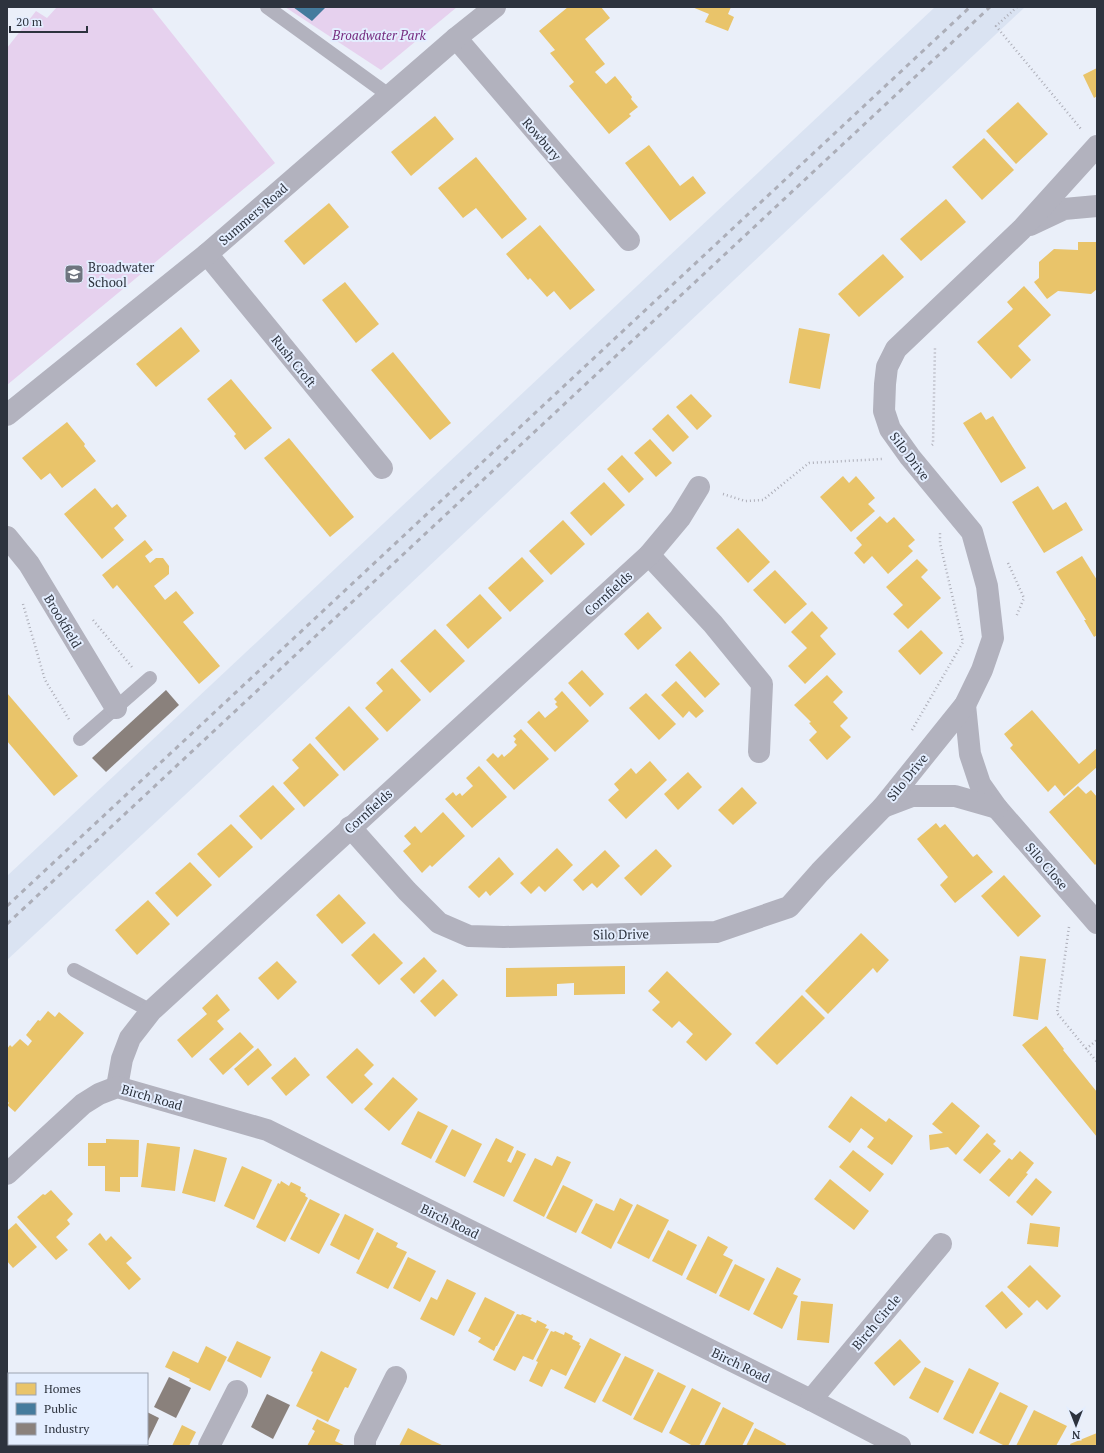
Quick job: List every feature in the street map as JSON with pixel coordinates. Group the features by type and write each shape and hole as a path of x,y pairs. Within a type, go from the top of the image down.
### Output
{"street":[{"name":"Summers Road","path":"7,415 207,254 456,38 495,7"},
{"name":"Rowbury","path":"456,38 629,240"},
{"name":"Silo Drive","path":"350,827 407,891 440,923 469,936 512,937 716,932 789,907 882,807 965,705 982,670 993,638 987,586 972,532 910,457 890,429 884,411 887,367 896,348 1022,229 1096,148"},
{"name":"Silo Drive","path":"1022,229 1064,209 1097,206"},
{"name":"Rush Croft","path":"207,254 382,468"},
{"name":"Cornfields","path":"116,1087 122,1059 130,1038 150,1011 649,555 680,518 699,487"},
{"name":"Brookfield","path":"7,537 29,564 116,708"},
{"path":"649,555 713,624 762,684 759,752"},
{"name":"Silo Close","path":"965,705 970,754 980,784 998,808 1097,923"},
{"path":"882,807 912,796 955,796 998,808"},
{"name":"Birch Road","path":"7,1174 82,1104 99,1094 116,1087 267,1130 811,1400 900,1446"},
{"name":"Birch Circle","path":"811,1400 940,1244"},
{"path":"365,1446 365,1439 396,1377"},
{"path":"209,1446 237,1391"}],"lane":[{"path":"267,7 390,96"},
{"path":"80,738 150,678"},
{"path":"74,970 150,1011"}],"path":[{"path":"1016,7 996,26 1096,148"},
{"path":"699,487 746,501 763,500 809,463 910,457 933,444 935,312"},
{"path":"909,735 963,642 940,543 941,495"},
{"path":"22,597 45,680 80,738"},
{"path":"1073,895 1057,1012 1097,1062"},
{"path":"1086,1049 1097,1040"}],"shaded area":[{"path":"935,7 1025,7 199,782 7,960 7,876"}],"green space":[{"name":"Broadwater School","path":"57,7 151,7 275,163 7,385 7,48 36,11 47,18"},
{"name":"Broadwater Park","path":"285,7 457,7 381,70"}],"building: Homes":[{"path":"568,7 601,7 610,18 585,39 605,64 595,72 606,84 615,76 638,107 629,114 631,116 609,134 569,86 574,82 550,53 555,50 539,31"},
{"path":"692,7 731,7 728,14 734,17 728,31 705,22 709,14"},
{"path":"1097,68 1097,96 1094,98 1083,75"},
{"path":"1018,102 1048,134 1016,164 986,131"},
{"path":"435,116 454,139 411,176 391,152"},
{"path":"984,138 1014,170 982,200 952,167"},
{"path":"649,145 680,186 693,176 706,193 670,221 625,163"},
{"path":"476,157 527,219 502,239 476,208 463,218 438,188"},
{"path":"946,199 966,222 921,261 900,239"},
{"path":"329,203 349,227 304,265 284,241"},
{"path":"540,225 595,290 570,310 554,291 547,297 530,278 528,280 506,254"},
{"path":"1078,242 1097,242 1097,289 1091,294 1058,291 1047,299 1034,282 1039,278 1039,262 1054,249 1078,250"},
{"path":"883,254 904,277 859,317 838,294"},
{"path":"345,282 379,324 356,343 322,300"},
{"path":"1024,286 1051,315 1018,346 1031,360 1011,379 977,342 1013,309 1007,302"},
{"path":"181,327 200,351 156,387 136,364"},
{"path":"799,328 830,334 820,389 789,383"},
{"path":"393,352 451,423 430,440 371,370"},
{"path":"231,379 272,428 245,450 234,436 236,434 207,399"},
{"path":"691,394 712,416 697,430 676,407"},
{"path":"981,412 986,420 993,416 1026,468 1001,483 963,423"},
{"path":"668,414 689,437 673,452 652,429"},
{"path":"67,422 85,444 84,446 96,461 62,488 50,473 41,480 22,458"},
{"path":"289,438 354,517 330,537 264,458"},
{"path":"650,439 672,463 656,477 634,453"},
{"path":"622,455 644,479 629,493 607,469"},
{"path":"843,476 849,483 856,476 875,498 868,504 875,511 851,532 820,497"},
{"path":"604,482 625,505 591,536 570,513"},
{"path":"1038,486 1053,510 1066,502 1083,530 1044,553 1012,502"},
{"path":"95,488 112,508 117,504 127,516 114,528 124,540 102,559 64,514"},
{"path":"880,516 887,523 894,517 915,540 908,546 913,551 888,574 872,556 864,564 854,553 862,545 856,538"},
{"path":"563,520 585,544 551,575 529,551"},
{"path":"738,528 770,562 748,583 716,548"},
{"path":"145,540 153,550 145,556 150,563 156,558 163,558 169,566 169,574 154,586 165,600 176,591 194,613 183,622 220,666 199,684 117,585 113,589 102,575"},
{"path":"1082,556 1097,580 1097,635 1094,637 1084,620 1086,620 1056,572"},
{"path":"522,557 544,581 510,612 488,588"},
{"path":"917,559 928,570 921,577 941,598 908,629 893,614 903,605 886,587"},
{"path":"775,570 807,604 785,624 753,590"},
{"path":"480,594 502,618 468,649 446,625"},
{"path":"812,611 828,628 820,636 836,654 805,684 788,666 807,648 791,632"},
{"path":"648,612 662,628 638,650 624,634"},
{"path":"435,629 465,661 430,693 400,661"},
{"path":"921,630 943,653 920,675 898,651"},
{"path":"690,651 720,684 705,698 675,665"},
{"path":"392,668 421,700 387,732 365,708 383,691 376,683"},
{"path":"582,670 604,694 590,707 568,683"},
{"path":"827,675 843,692 833,702 848,718 840,726 851,737 827,760 809,740 817,732 809,723 811,722 794,705"},
{"path":"676,681 704,711 696,718 689,711 683,718 661,695"},
{"path":"562,691 589,721 555,752 527,722 539,711 545,718 558,707 555,704 557,702 554,699"},
{"path":"7,693 78,776 54,796 7,741"},
{"path":"646,693 676,724 659,740 629,708"},
{"path":"349,706 379,739 344,771 315,738"},
{"path":"1032,710 1079,764 1097,748 1097,767 1064,796 1055,785 1048,792 1010,748 1013,745 1004,734"},
{"path":"521,729 549,759 514,790 486,760 493,753 498,758 502,754 504,757 510,752 517,745 514,742 516,739 513,736"},
{"path":"310,743 339,775 304,807 283,783 299,768 292,760"},
{"path":"650,761 667,780 626,819 608,800 619,790 614,784 631,768 636,774"},
{"path":"479,766 507,797 472,828 445,799 453,792 456,796 460,793 462,796 473,786 466,778"},
{"path":"688,772 702,787 678,810 664,794"},
{"path":"273,785 295,809 261,840 239,816"},
{"path":"1078,786 1086,794 1091,790 1097,797 1097,863 1095,865 1049,812"},
{"path":"742,787 757,803 733,825 718,810"},
{"path":"443,812 465,836 432,867 430,865 422,873 403,851 411,844 404,836 415,826 421,833"},
{"path":"936,823 940,828 945,824 973,857 977,854 993,872 955,903 940,885 948,877 917,839"},
{"path":"231,824 253,847 219,878 197,854"},
{"path":"557,848 573,865 545,892 539,886 531,894 520,883"},
{"path":"656,849 672,866 641,896 624,878"},
{"path":"605,850 620,866 597,888 592,883 583,891 573,880"},
{"path":"499,857 514,874 490,896 486,891 479,898 468,887"},
{"path":"190,862 212,885 177,917 155,893"},
{"path":"1004,875 1041,916 1018,937 981,896"},
{"path":"339,894 366,923 342,944 316,915"},
{"path":"148,900 170,924 137,955 115,930"},
{"path":"374,933 403,963 379,985 351,955"},
{"path":"861,933 889,960 877,973 873,968 828,1014 805,991"},
{"path":"1020,956 1046,959 1038,1020 1013,1016"},
{"path":"424,957 437,971 414,994 400,979"},
{"path":"277,961 297,982 278,1000 258,978"},
{"path":"625,966 625,994 574,995 574,983 557,984 557,996 506,997 506,968"},
{"path":"667,971 732,1034 706,1061 686,1042 693,1034 679,1021 672,1028 652,1010 660,1002 648,991"},
{"path":"443,979 458,995 435,1017 420,1001"},
{"path":"217,994 230,1010 217,1021 224,1029 192,1058 177,1040 207,1014 202,1008"},
{"path":"802,995 825,1018 777,1065 755,1043"},
{"path":"48,1011 55,1017 59,1012 84,1033 15,1112 7,1105 9,1103 7,1101 7,1049 10,1045 12,1047 20,1039 28,1046 32,1041 26,1035 38,1020 40,1021"},
{"path":"1046,1026 1064,1049 1063,1050 1097,1092 1097,1137 1022,1045"},
{"path":"240,1032 254,1047 223,1075 209,1059"},
{"path":"258,1048 272,1065 248,1086 234,1069"},
{"path":"357,1048 374,1065 364,1075 373,1084 352,1104 326,1077"},
{"path":"295,1057 310,1075 286,1096 271,1078"},
{"path":"393,1077 418,1099 389,1131 364,1109"},
{"path":"851,1096 886,1122 889,1118 913,1136 892,1165 867,1147 874,1138 861,1128 850,1143 828,1127"},
{"path":"952,1102 980,1126 956,1155 948,1147 930,1150 929,1135 943,1133 932,1124"},
{"path":"418,1111 448,1126 431,1159 401,1144"},
{"path":"452,1129 482,1144 465,1177 435,1162"},
{"path":"987,1133 996,1141 993,1144 1001,1151 980,1174 963,1160"},
{"path":"496,1138 514,1147 507,1161 511,1163 517,1150 526,1154 504,1197 473,1182"},
{"path":"106,1139 139,1140 138,1177 120,1177 120,1192 105,1191 105,1166 88,1166 88,1143 106,1143"},
{"path":"147,1143 180,1147 175,1191 141,1187"},
{"path":"194,1149 227,1158 215,1202 182,1193"},
{"path":"853,1150 884,1174 870,1192 839,1167"},
{"path":"1020,1151 1034,1163 1026,1173 1028,1174 1009,1197 989,1180 1009,1158 1012,1160"},
{"path":"557,1156 571,1162 544,1217 513,1201 535,1158 552,1166"},
{"path":"242,1166 272,1180 254,1220 224,1206"},
{"path":"1036,1178 1052,1192 1032,1216 1016,1202"},
{"path":"830,1179 869,1211 854,1230 814,1199"},
{"path":"281,1181 289,1186 291,1182 301,1187 300,1191 306,1194 305,1196 308,1198 285,1242 256,1227 278,1183 280,1184"},
{"path":"563,1185 593,1200 576,1233 546,1218"},
{"path":"51,1190 73,1214 67,1220 70,1224 56,1237 68,1250 56,1260 17,1217 43,1194 45,1195"},
{"path":"620,1198 633,1205 611,1249 581,1233 596,1203 614,1211"},
{"path":"310,1199 340,1214 319,1254 290,1239"},
{"path":"637,1204 669,1220 649,1259 617,1243"},
{"path":"345,1214 374,1229 359,1260 330,1245"},
{"path":"16,1223 37,1247 13,1268 7,1261 7,1231"},
{"path":"1030,1223 1060,1227 1058,1247 1027,1244"},
{"path":"668,1230 697,1245 682,1276 652,1261"},
{"path":"377,1232 398,1243 396,1247 407,1252 388,1289 356,1273"},
{"path":"100,1233 106,1241 111,1236 132,1258 126,1263 141,1279 129,1290 88,1244"},
{"path":"708,1236 728,1247 723,1255 733,1260 716,1294 686,1279"},
{"path":"408,1257 436,1271 420,1302 393,1288"},
{"path":"735,1264 765,1279 749,1311 719,1296"},
{"path":"1030,1265 1061,1296 1047,1310 1037,1300 1029,1308 1007,1287"},
{"path":"777,1267 801,1279 793,1294 798,1296 782,1329 753,1314"},
{"path":"447,1279 476,1293 454,1336 420,1319 431,1297 437,1300"},
{"path":"1002,1291 1023,1314 1006,1329 985,1306"},
{"path":"485,1297 515,1312 494,1351 478,1342 481,1338 468,1331"},
{"path":"801,1301 833,1304 829,1343 797,1340"},
{"path":"517,1314 522,1314 532,1318 530,1320 536,1323 537,1320 547,1325 545,1328 549,1329 533,1360 523,1356 515,1371 493,1360"},
{"path":"551,1331 564,1335 565,1332 573,1336 572,1339 580,1343 579,1345 581,1346 566,1376 551,1369 542,1387 529,1381 538,1362 536,1361"},
{"path":"590,1338 621,1354 595,1403 564,1388"},
{"path":"900,1339 921,1362 894,1386 874,1363"},
{"path":"237,1341 271,1357 261,1378 227,1361"},
{"path":"206,1346 227,1357 210,1391 165,1367 173,1351 198,1363"},
{"path":"321,1351 357,1369 348,1388 345,1387 328,1422 296,1406 313,1372 311,1371"},
{"path":"625,1356 654,1370 631,1416 602,1401"},
{"path":"925,1367 954,1381 938,1413 909,1398"},
{"path":"969,1368 999,1383 973,1434 943,1419"},
{"path":"658,1372 686,1386 662,1433 633,1419"},
{"path":"692,1388 721,1403 699,1446 693,1446 669,1433"},
{"path":"1000,1392 1028,1406 1008,1446 1005,1446 979,1433"},
{"path":"723,1407 754,1423 742,1446 704,1446"},
{"path":"1034,1410 1067,1426 1056,1446 1016,1446"},
{"path":"317,1419 340,1430 335,1441 346,1446 307,1446 315,1431 312,1429"},
{"path":"182,1425 196,1432 189,1446 172,1446"},
{"path":"408,1428 431,1440 444,1446 399,1446"},
{"path":"755,1428 786,1444 785,1446 746,1446"},
{"path":"1097,1433 1097,1446 1071,1446 1070,1444"}],"building: Public":[{"path":"293,7 326,7 312,21"}],"building: Industry":[{"path":"166,690 179,705 106,772 92,758"},
{"path":"169,1377 191,1388 176,1418 154,1407"},
{"path":"267,1394 290,1405 273,1439 251,1427"},
{"path":"148,1412 159,1418 148,1441"}],"railway":[{"path":"7,906 970,7"},
{"path":"7,924 990,7"}],"place":[{"name":"Broadwater School","path":"74,274"}]}
